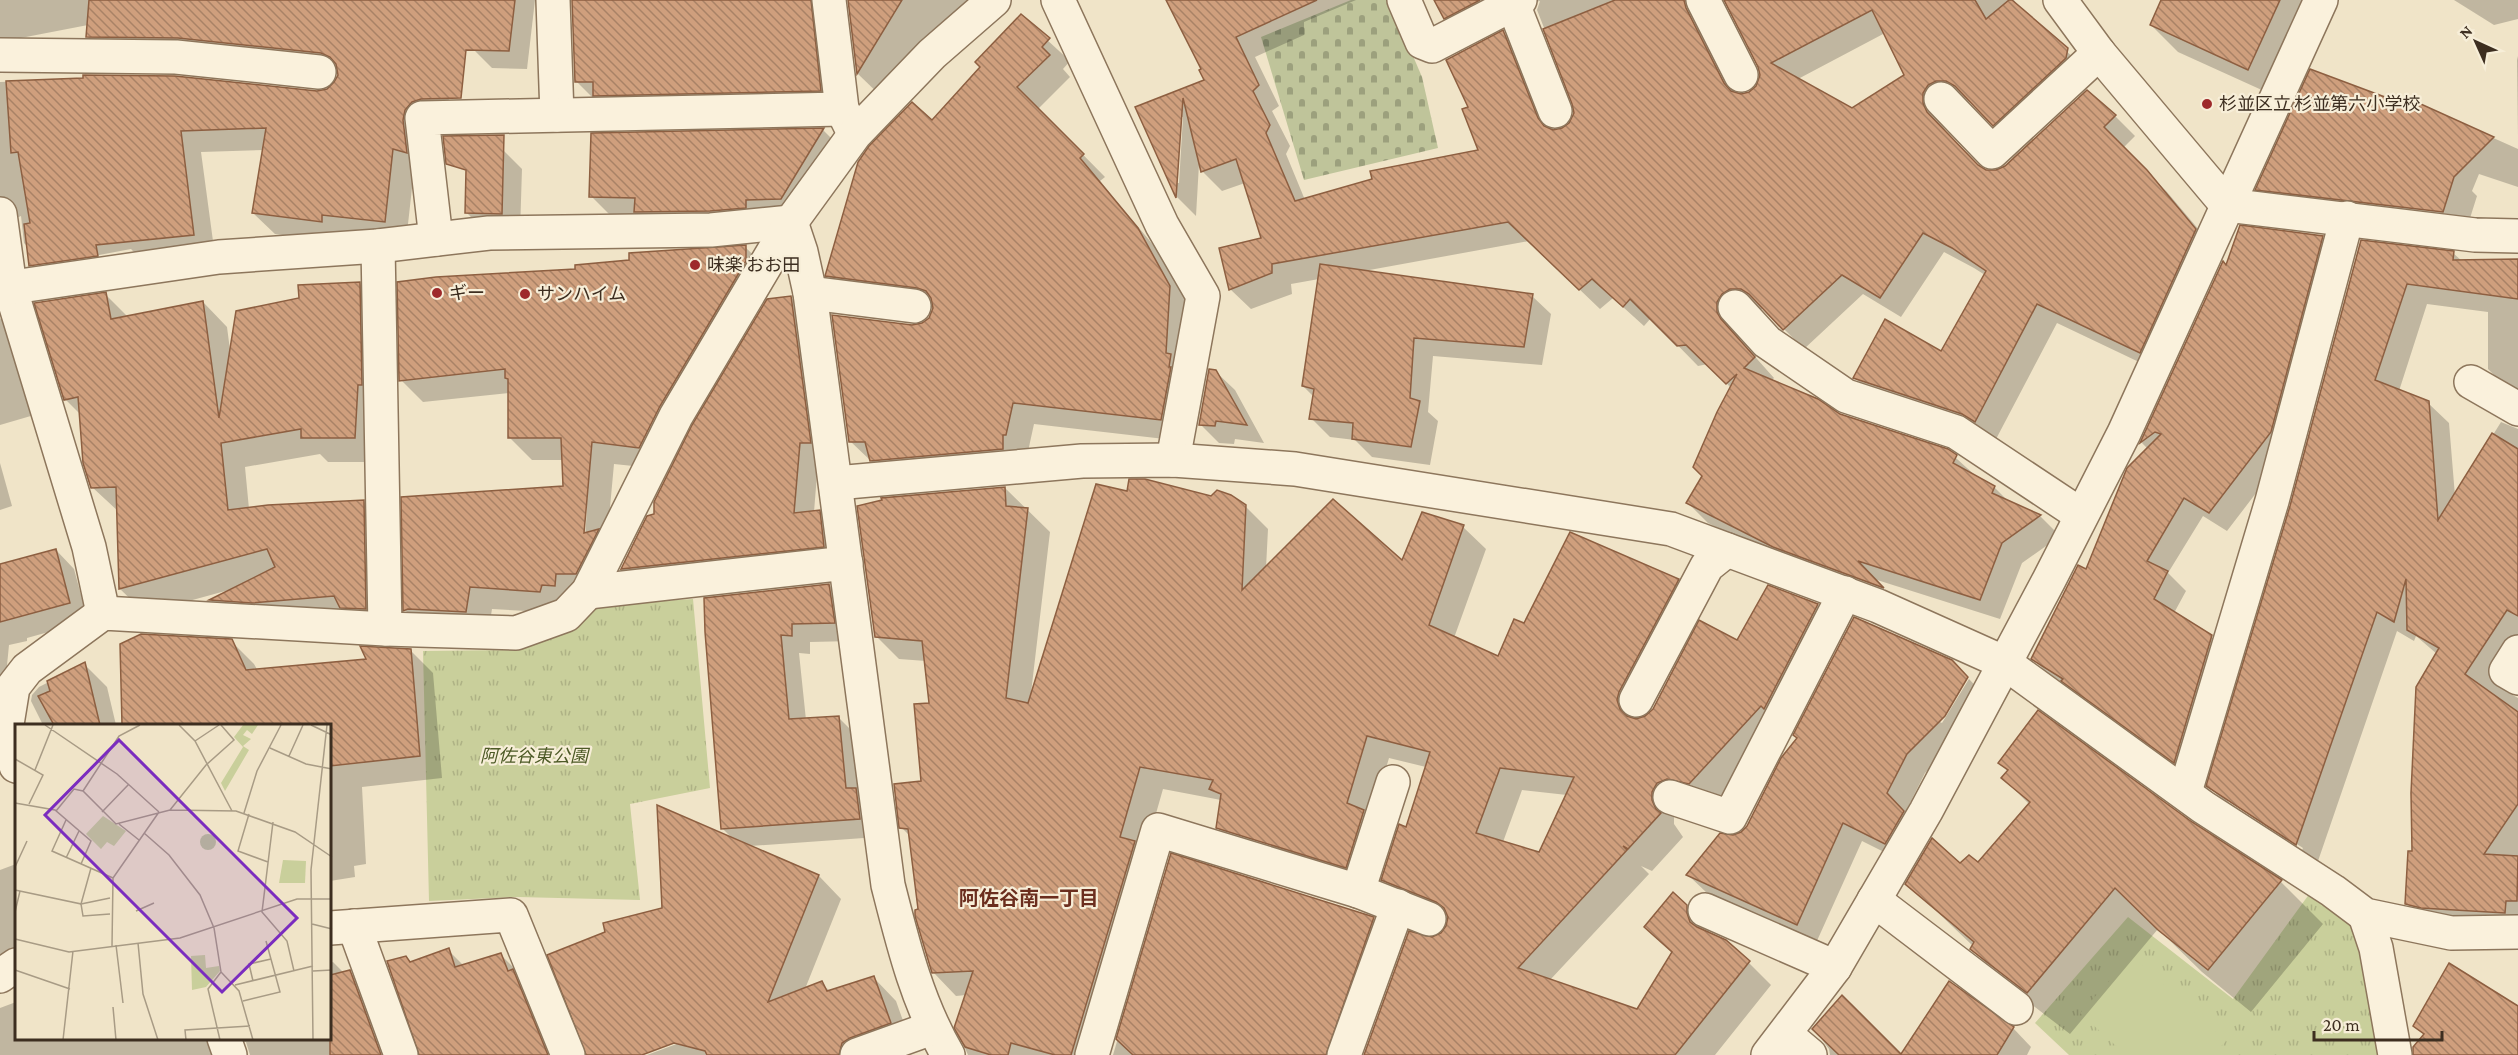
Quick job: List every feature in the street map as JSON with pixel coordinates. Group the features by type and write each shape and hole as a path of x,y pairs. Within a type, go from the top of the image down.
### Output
{"street":[{"path":"553,0 557,115"},
{"path":"829,0 848,121"},
{"path":"9,748 7,724 13,687 27,669 103,613 385,629 516,633 566,615 588,592 676,416 848,121 932,54 994,0"},
{"path":"1058,0 1162,225 1203,296 1173,460"},
{"path":"1404,0 1422,42 1432,46 1516,2 1555,111"},
{"path":"1703,0 1741,75"},
{"path":"2060,0 2099,53 2228,205 2475,235 2518,236"},
{"path":"1810,1055 1777,1045 1835,968 1926,812 2124,434 2320,0"},
{"path":"1941,99 1992,152 2099,53"},
{"path":"0,55 176,57 319,72"},
{"path":"436,239 422,118 602,113 848,121"},
{"path":"0,214 5,288 88,547 103,613"},
{"path":"2184,792 2272,501 2347,218"},
{"path":"5,288 219,256 378,246 489,232 711,230 791,222"},
{"path":"791,222 801,252 810,293 888,885 909,968 940,1041 857,1055"},
{"path":"378,246 385,629"},
{"path":"810,293 914,306"},
{"path":"1735,307 1767,342 1846,396 1956,432 2081,515"},
{"path":"2471,382 2518,409"},
{"path":"836,483 1082,461 1173,460 1295,469 1671,529 1845,593 2005,663 2203,807 2333,891 2365,915 2451,933 2518,932"},
{"path":"1636,700 1707,566 1727,550"},
{"path":"588,592 846,562"},
{"path":"1670,797 1730,818 1845,593"},
{"path":"2518,652 2506,671 2518,678"},
{"path":"1358,891 1393,782"},
{"path":"1100,1051 1158,830 1358,891 1429,919"},
{"path":"1874,900 2016,1008"},
{"path":"1344,1055 1398,906"},
{"path":"1705,910 1835,968"},
{"path":"401,1055 342,927 511,915 567,1055"},
{"path":"2365,915 2376,948 2395,1055"},
{"path":"0,976 15,966"},
{"path":"225,1040 230,1055"}],"green space":[{"path":"1351,0 1389,0 1422,77 1438,148 1304,180 1261,37"},
{"name":"阿佐谷東公園","path":"693,599 710,788 630,804 640,900 518,897 429,901 423,651 518,650 572,629 596,605"},
{"path":"2310,893 2354,923 2364,955 2380,1055 2069,1055 2035,1023 2128,917 2233,999"},
{"path":"2132,956 2226,1041 2213,1055 2126,1055 2080,1013"}],"building":[{"path":"89,0 515,0 509,51 466,50 461,98 421,99 412,102 405,110 403,120 407,153 393,149 385,222 322,215 322,222 252,213 266,128 181,131 194,235 96,245 98,256 29,266 24,224 30,223 18,152 11,153 6,81 83,78 83,75 175,76 317,91 327,89 338,75 336,64 330,57 321,53 178,38 86,37"},
{"path":"572,0 811,0 821,91 593,96 593,82 575,82"},
{"path":"848,0 902,0 857,74"},
{"path":"1166,0 1317,0 1236,37 1259,85 1253,91 1270,125 1266,133 1295,201 1372,179 1370,171 1478,150 1462,109 1468,107 1446,60 1503,30 1538,118 1544,126 1553,130 1569,123 1574,113 1543,29 1615,0 1684,0 1724,83 1731,91 1741,94 1749,92 1756,86 1760,75 1724,0 1975,0 1986,19 2012,0 2068,48 2066,58 1993,126 1955,86 1946,81 1936,81 1928,85 1923,93 1923,103 1927,112 1978,165 1986,170 1996,170 2005,166 2087,90 2116,115 2104,127 2147,170 2196,229 2140,353 2037,304 1975,422 1962,414 1853,378 1885,319 1941,351 1986,271 1952,248 1923,233 1880,298 1842,275 1783,330 1749,294 1741,289 1730,289 1722,294 1717,302 1717,312 1755,357 1744,368 1818,399 1840,414 1948,449 1957,455 1953,463 1995,486 1992,493 2041,515 2002,543 1980,600 1858,561 1884,588 1773,547 1686,503 1702,476 1693,467 1717,412 1737,374 1726,384 1686,345 1677,346 1630,299 1623,307 1592,279 1579,290 1508,222 1272,264 1272,273 1229,290 1219,248 1261,238 1236,159 1201,172 1183,98 1176,198 1135,107 1204,80 1199,70 1201,69","holes":["1872,10 1904,75 1852,108 1771,63"]},
{"path":"1434,0 1480,0 1444,19"},
{"path":"2161,0 2280,0 2248,70 2150,25"},
{"path":"1021,14 1050,38 1042,47 1050,55 1017,87 1084,154 1080,158 1138,228 1170,286 1166,353 1171,354 1169,367 1171,367 1161,420 1013,403 1006,435 1003,435 1003,449 870,461 865,442 849,442 832,315 912,325 922,323 929,318 933,308 931,298 926,291 917,288 825,276 858,162 869,146 912,102 932,120 980,67 975,62"},
{"path":"2310,69 2409,106 2412,100 2494,137 2454,177 2443,212 2255,190"},
{"path":"824,128 781,199 746,200 746,208 634,212 635,198 589,197 591,133"},
{"path":"504,135 502,214 465,213 466,170 446,164 443,136"},
{"path":"2240,225 2323,236 2271,432 2209,513 2184,498 2147,561 2168,571 2154,599 2212,635 2174,763 2061,681 2063,679 2031,659 2078,565 2086,569 2127,468 2161,434 2155,432 2140,443 2223,261 2226,265"},
{"path":"2361,240 2454,251 2453,260 2518,259 2518,299 2407,284 2375,380 2429,401 2438,520 2492,433 2518,449 2518,616 2507,610 2465,674 2518,712 2518,804 2484,854 2518,856 2517,901 2506,901 2505,913 2421,908 2405,904 2408,851 2412,851 2411,793 2416,687 2439,648 2407,630 2406,579 2394,622 2377,612 2296,845 2206,786 2290,506"},
{"path":"746,245 746,261 660,406 639,448 592,442 584,533 599,529 576,574 556,574 555,586 542,585 540,592 470,587 466,612 408,609 403,611 401,497 563,486 561,438 508,438 508,379 505,378 505,369 399,381 397,282 436,277 575,269 575,265 629,260 629,253"},
{"path":"1320,264 1533,294 1524,347 1414,338 1410,398 1420,401 1411,447 1352,439 1353,423 1309,419 1314,389 1302,386"},
{"path":"360,282 362,385 358,385 355,438 301,438 301,429 221,443 228,510 268,505 364,500 366,609 340,608 334,596 252,603 209,600 275,567 267,549 119,589 116,487 91,488 83,463 78,397 64,400 34,303 106,292 111,319 203,301 219,418 236,311 299,298 298,285"},
{"path":"791,296 811,443 800,443 794,513 820,510 824,547 621,569 647,516 654,514 654,502 692,425 767,299"},
{"path":"1209,369 1216,370 1247,425 1216,421 1215,426 1199,425"},
{"path":"1129,479 1145,479 1211,496 1217,490 1231,495 1246,505 1242,590 1333,499 1402,560 1422,512 1464,525 1429,625 1498,656 1514,619 1524,623 1570,532 1679,579 1619,692 1617,700 1620,709 1627,716 1636,719 1645,716 1653,709 1699,620 1737,640 1768,585 1818,604 1764,709 1761,706 1689,784 1667,779 1657,783 1652,792 1652,800 1656,809 1661,813 1628,849 1623,846 1627,850 1518,968 1637,1009 1672,952 1644,927 1673,892 1687,905 1690,922 1726,940 1750,961 1675,1055 1364,1055 1409,931 1432,937 1441,933 1448,917 1444,908 1436,902 1381,880 1399,824 1406,827 1430,752 1367,736 1347,803 1364,810 1346,868 1216,828 1221,794 1209,789 1213,780 1140,767 1120,837 1135,841 1071,1055 1055,1055 1011,1043 1008,1055 991,1055 965,1047 954,1028 973,971 932,973 915,916 915,910 918,909 908,829 899,828 894,784 921,781 914,704 929,703 922,641 875,637 857,506 882,500 881,498 1005,487 1006,506 1028,508 1006,698 1028,703 1096,484 1127,491","holes":["1500,768 1574,777 1539,852 1476,833"]},
{"path":"56,549 70,603 0,622 0,564"},
{"path":"829,584 835,623 792,624 792,636 781,635 789,719 839,716 846,788 856,788 860,819 721,829 704,598"},
{"path":"1854,617 1952,660 1968,677 1945,716 1907,754 1887,793 1904,811 1885,844 1843,823 1797,925 1686,875 1720,833 1733,835 1741,832 1747,826 1781,758 1797,738 1793,735"},
{"path":"141,634 232,639 246,670 366,659 360,646 411,649 420,756 332,766 332,724 122,724 120,644"},
{"path":"85,662 100,724 53,724 38,696 50,691 47,681"},
{"path":"2038,710 2192,822 2282,880 2208,970 2158,930 2115,888 2027,993 1970,949 1974,942 1905,884 1932,838 1960,863 1969,855 1978,862 2030,802 2001,778 2008,770 1998,763"},
{"path":"657,805 819,875 768,1002 822,981 827,991 874,976 891,1023 850,1038 842,1043 839,1055 707,1055 705,1051 674,1043 642,1055 586,1055 547,955 605,932 603,923 662,908"},
{"path":"1171,853 1374,917 1326,1055 1133,1055 1116,1039"},
{"path":"449,948 455,967 501,953 508,971 513,969 548,1055 419,1055 387,961 406,956 410,962"},
{"path":"2449,963 2518,1006 2518,1055 2413,1055 2413,1047 2424,1034 2413,1026"},
{"path":"350,970 381,1055 330,1055 332,974"},
{"path":"1949,981 2014,1027 1997,1055 1839,1055 1812,1029 1842,995 1901,1054"}],"place":[{"name":"杉並区立 杉並第六小学校","path":"2207,104"},
{"name":"味楽 おお田","path":"695,265"},
{"name":"ギー","path":"437,293"},
{"name":"サンハイム","path":"525,294"}],"district":[{"name":"阿佐谷南一丁目","path":"1029,898"}]}
